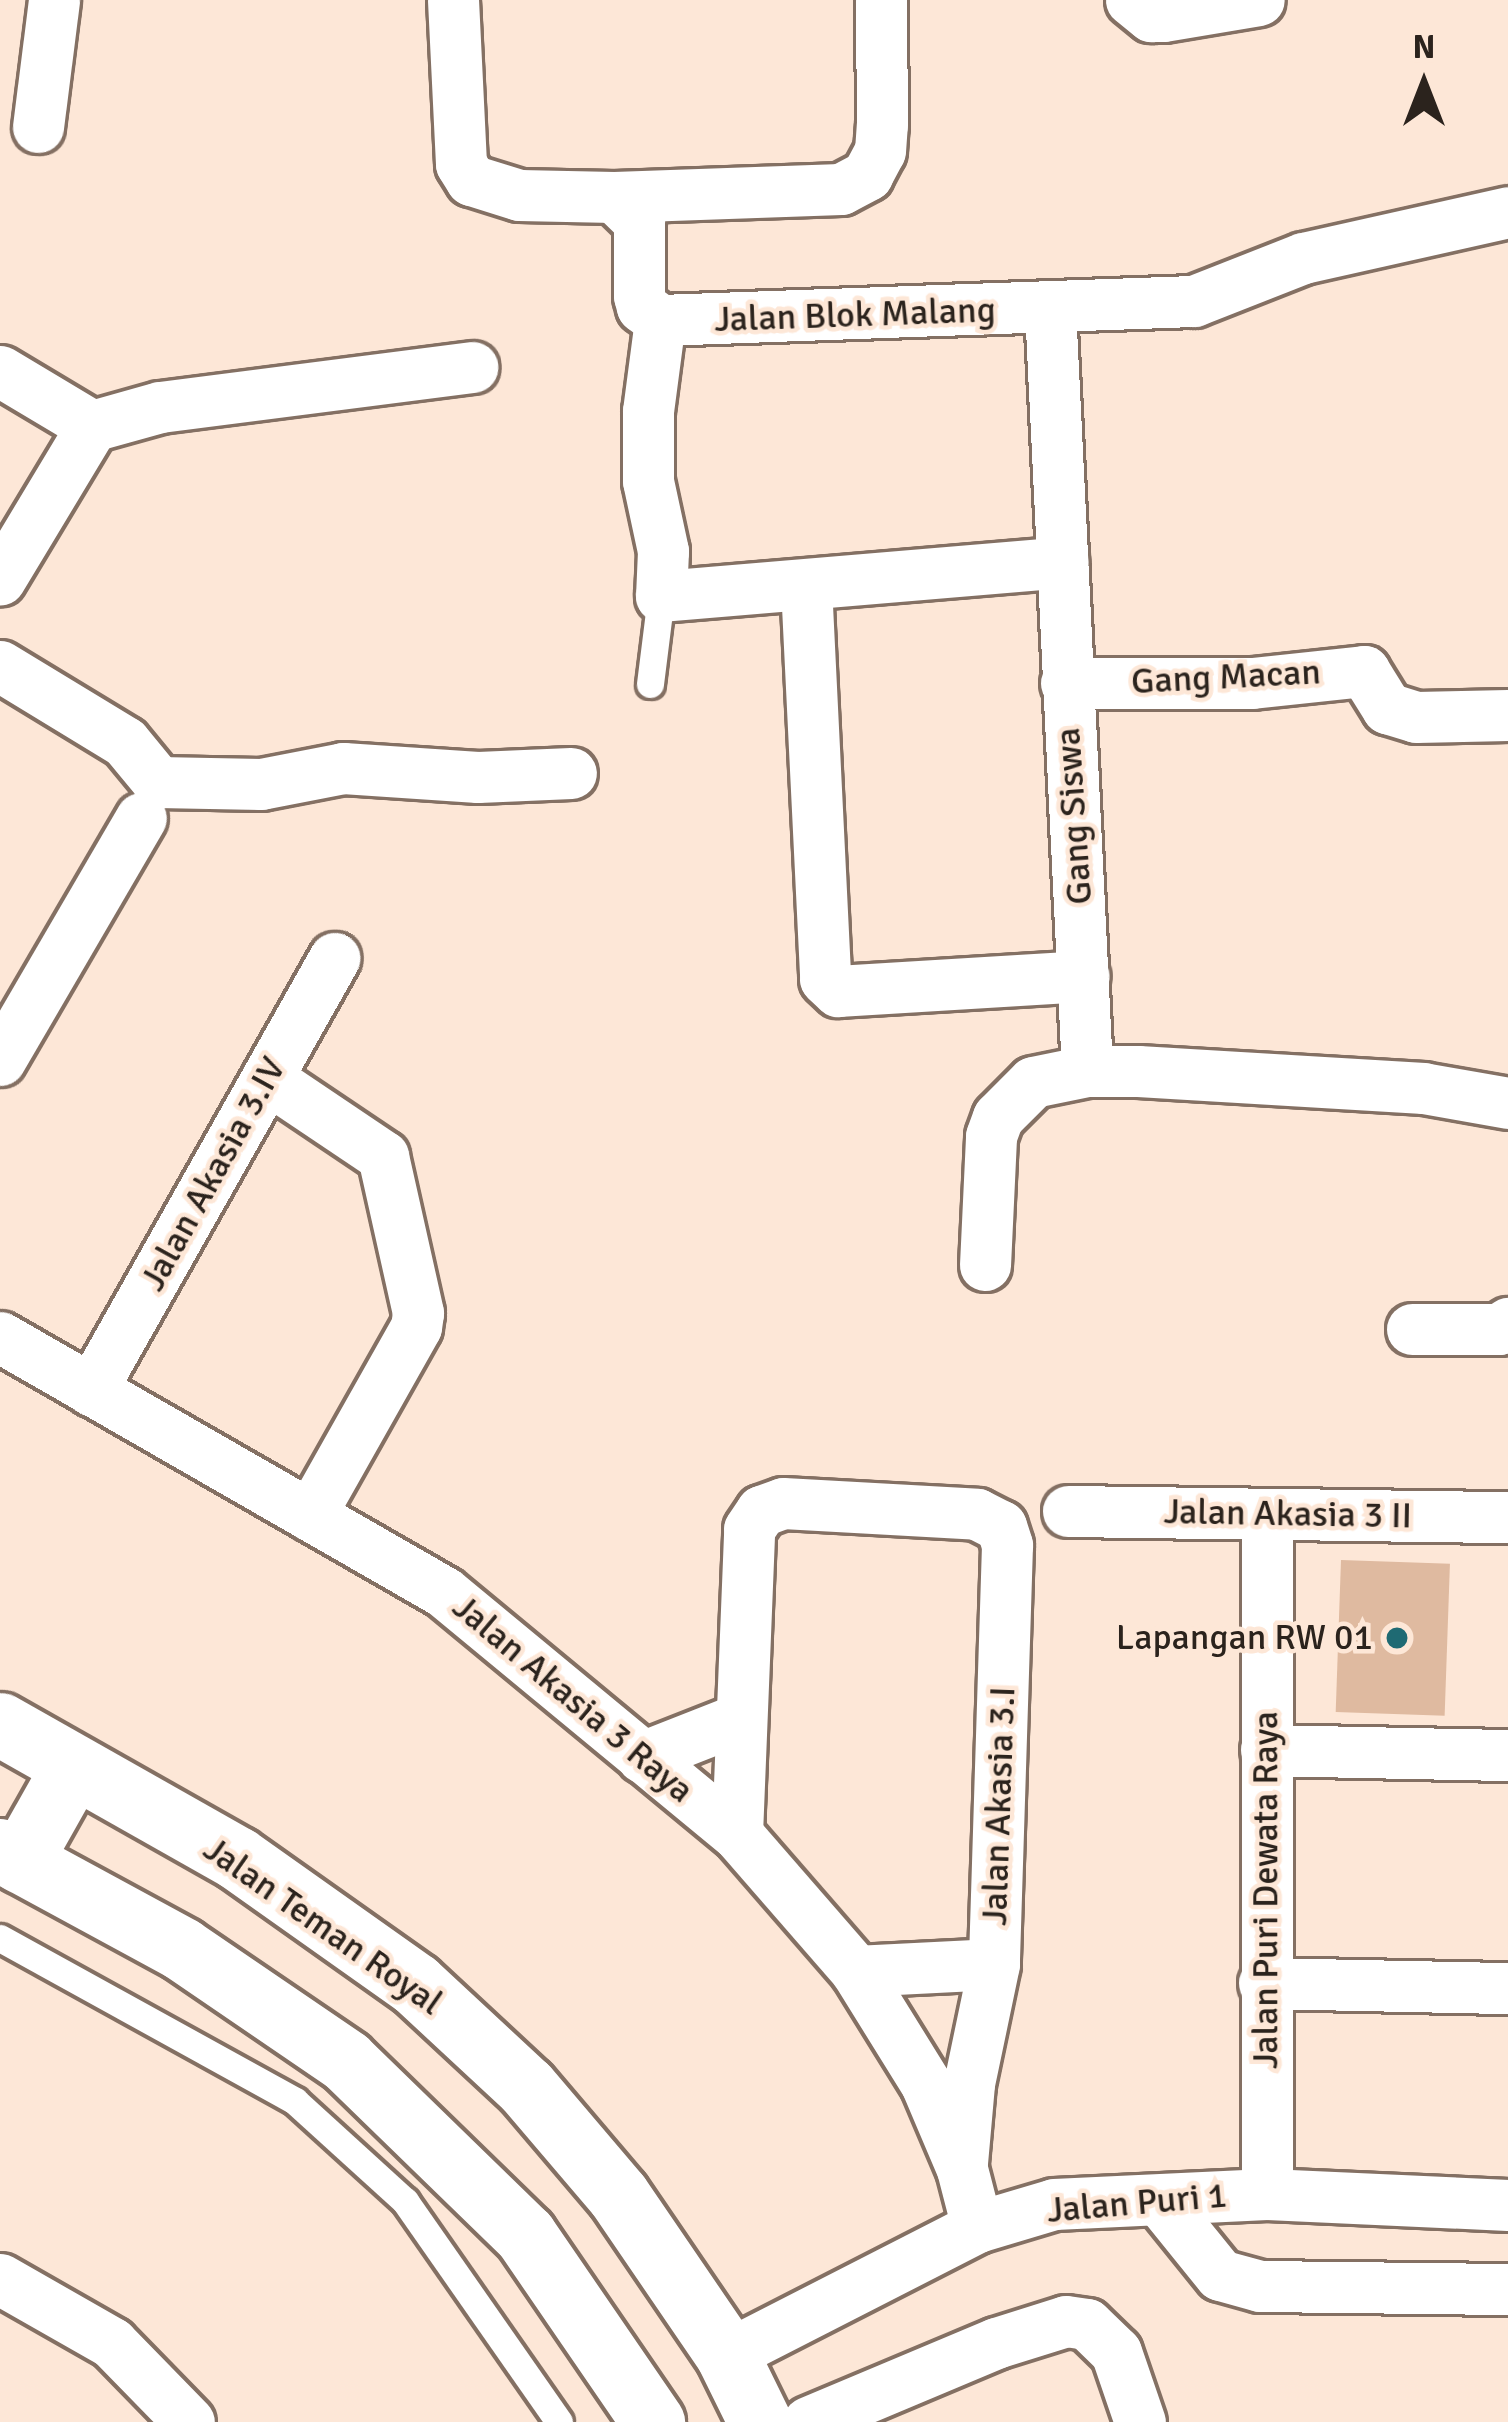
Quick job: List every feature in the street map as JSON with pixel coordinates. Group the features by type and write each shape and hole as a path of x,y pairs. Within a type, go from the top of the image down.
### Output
{"street":[{"path":"38,127 54,0"},
{"path":"454,0 461,164 472,180 519,196 614,197 841,189 867,175 880,151 881,0"},
{"path":"1131,0 1151,16 1259,0"},
{"path":"614,197 639,221 639,296 642,307 660,320 648,411 648,481 663,551 661,596 1063,562"},
{"name":"Jalan Blok Malang","path":"660,320 1194,301 1303,258 1508,212"},
{"name":"Gang Siswa","path":"1050,308 1087,1070"},
{"path":"0,579 92,426 160,407 472,367"},
{"path":"0,371 92,426"},
{"path":"806,585 825,980 838,991 1084,976"},
{"path":"0,666 125,742 158,782 261,784 344,768 478,777 571,773"},
{"name":"Gang Macan","path":"1066,683 1252,683 1364,671 1387,708 1416,717 1508,715"},
{"path":"0,1060 141,818"},
{"name":"Jalan Akasia 3.IV","path":"91,1390 334,958"},
{"path":"985,1264 991,1136 998,1117 1033,1082 1087,1070 1423,1088 1508,1103"},
{"path":"267,1078 383,1156 418,1313 416,1327 310,1515"},
{"path":"1412,1329 1498,1329 1508,1323"},
{"name":"Jalan Akasia 3 Raya","path":"0,1337 444,1592 736,1834 947,2084 977,2227"},
{"name":"Jalan Akasia 3.I","path":"741,1718 748,1529 761,1511 783,1503 977,1514 1001,1526 1007,1544 994,1964 947,2084"},
{"name":"Jalan Akasia 3 II","path":"1068,1511 1508,1517"},
{"name":"Jalan Puri Dewata Raya","path":"1267,2194 1268,1514"},
{"path":"642,1757 741,1718 736,1834"},
{"name":"Jalan Teman Royal","path":"0,1724 36,1824 182,1949 346,2061 396,2151 525,2235 652,2422"},
{"path":"1266,1750 1508,1755"},
{"name":"Jalan Teman Royal","path":"36,1824 236,1858 415,1984 526,2087 618,2195 740,2381"},
{"path":"856,1971 994,1964"},
{"path":"1264,1983 1508,1988"},
{"name":"Jalan Puri 1","path":"740,2381 977,2227 1054,2204 1165,2207 1267,2194 1508,2205"},
{"path":"1165,2207 1220,2275 1260,2286 1508,2289"},
{"path":"0,2279 112,2343 189,2422"},
{"path":"808,2422 996,2343 1066,2321 1087,2324 1116,2352 1140,2422"}],"lane":[{"path":"650,684 661,596"},
{"path":"0,1939 396,2151 405,2201 560,2422"}],"shaded area":[{"name":"Lapangan RW 01","path":"1341,1560 1450,1564 1445,1716 1336,1712"}],"place":[{"name":"Lapangan RW 01","path":"1397,1638"}]}
